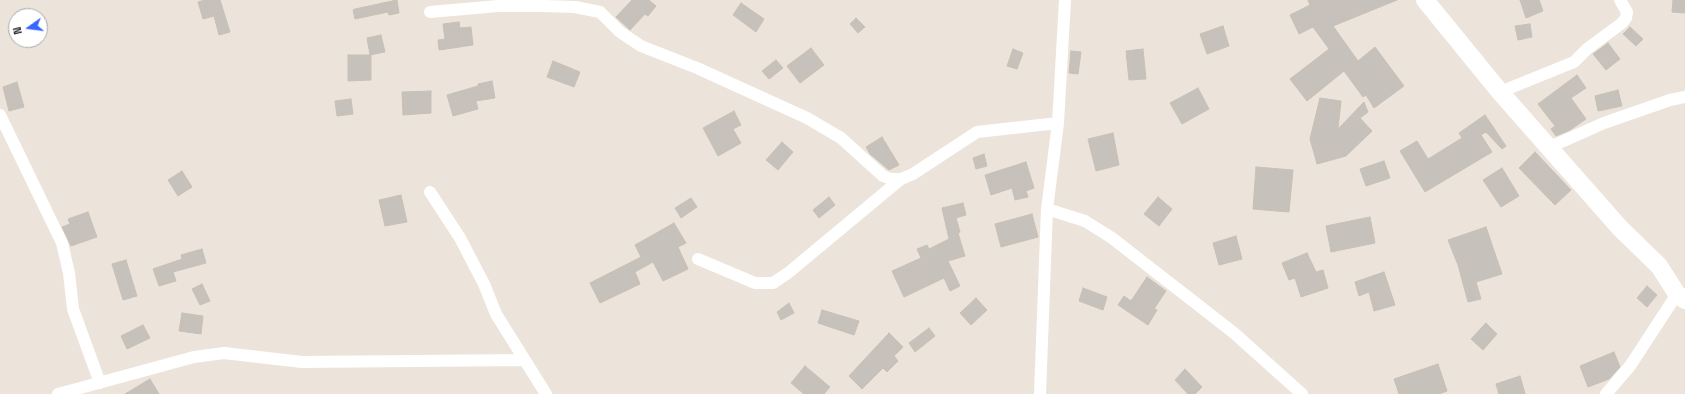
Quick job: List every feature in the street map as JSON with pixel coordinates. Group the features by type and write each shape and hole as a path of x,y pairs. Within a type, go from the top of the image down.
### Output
{"main road":[{"path":"1425,0 1500,92 1620,228 1659,266 1681,297"}],"street":[{"path":"1040,394 1047,208 1058,123 1066,0"},
{"path":"1500,92 1574,62 1587,49 1622,23 1626,18 1627,12 1620,0"},
{"path":"430,12 498,6 543,6 575,7 600,12 620,32 641,46 697,68 778,103 808,118 841,138 883,176 892,179 901,179"},
{"path":"1550,147 1604,122 1670,100 1685,97"},
{"path":"0,115 62,243 69,273 73,309 100,383"},
{"path":"698,259 755,283 773,283 788,273 901,179 913,174 977,132 1058,123"},
{"path":"430,192 460,238 484,284 496,314 546,394"},
{"path":"1047,208 1085,221 1112,238 1234,333 1302,394"},
{"path":"1606,394 1630,366 1681,297"},
{"path":"58,394 194,357 224,353 302,362 524,360"}],"building":[{"path":"205,0 220,0 230,32 219,35 214,16 203,19 198,2"},
{"path":"397,0 399,13 389,15 388,12 355,19 353,10 355,9"},
{"path":"632,0 649,0 656,6 648,16 645,14 630,30 616,17"},
{"path":"1308,0 1397,0 1333,26 1358,61 1375,47 1404,86 1374,108 1366,95 1363,97 1344,71 1307,101 1290,79 1329,49 1313,27 1299,34 1290,15 1310,5"},
{"path":"1520,0 1539,0 1543,11 1526,18"},
{"path":"1673,0 1685,0 1685,13 1672,12"},
{"path":"741,3 764,19 756,32 733,15"},
{"path":"856,18 865,27 858,33 850,24"},
{"path":"459,22 460,28 471,27 473,45 439,50 438,40 445,39 443,24"},
{"path":"1530,24 1532,37 1518,40 1515,26"},
{"path":"1223,26 1229,46 1207,54 1200,34"},
{"path":"1630,27 1643,39 1636,46 1623,34"},
{"path":"381,35 385,52 370,55 367,38"},
{"path":"1608,43 1620,59 1606,70 1593,54"},
{"path":"811,48 824,65 800,83 787,66"},
{"path":"1013,49 1023,53 1017,69 1007,66"},
{"path":"1143,49 1146,79 1129,80 1126,51"},
{"path":"1071,51 1081,52 1078,74 1069,73"},
{"path":"348,55 371,55 371,80 348,81"},
{"path":"776,60 783,68 769,79 762,71"},
{"path":"553,61 580,72 574,87 547,77"},
{"path":"1577,75 1586,88 1571,98 1586,119 1570,130 1556,136 1551,129 1555,126 1538,104"},
{"path":"492,81 495,98 476,101 478,109 453,116 447,95 478,86 478,84"},
{"path":"17,82 24,107 9,111 3,87"},
{"path":"1198,88 1209,109 1182,124 1170,103"},
{"path":"1618,90 1622,106 1598,111 1595,96"},
{"path":"431,91 431,113 403,115 402,92"},
{"path":"1320,98 1341,101 1338,129 1364,102 1368,112 1360,118 1372,131 1346,156 1317,164 1310,139"},
{"path":"351,99 353,114 337,116 335,101"},
{"path":"734,111 741,125 733,129 741,143 718,156 703,128"},
{"path":"1485,115 1506,146 1502,149 1486,132 1481,135 1492,152 1425,192 1400,151 1417,141 1428,159 1462,138 1459,133"},
{"path":"1113,133 1119,165 1096,171 1088,139"},
{"path":"882,137 899,165 889,170 870,154 866,147"},
{"path":"782,142 793,152 778,170 766,160"},
{"path":"1535,152 1571,190 1555,205 1519,168"},
{"path":"984,154 987,166 976,169 973,158"},
{"path":"1384,161 1390,178 1366,186 1360,169"},
{"path":"1026,162 1034,188 1026,191 1028,197 1015,200 1012,188 991,195 985,175"},
{"path":"1256,167 1293,170 1289,212 1253,209"},
{"path":"1502,168 1519,196 1501,207 1483,180"},
{"path":"182,171 192,187 178,196 168,180"},
{"path":"401,195 407,222 385,226 379,200"},
{"path":"829,197 835,205 819,218 813,210"},
{"path":"1158,197 1172,209 1159,226 1144,214"},
{"path":"691,198 697,207 681,218 675,208"},
{"path":"963,203 966,215 956,218 960,232 958,233 965,256 948,261 960,286 950,291 944,278 904,297 892,271 921,258 917,249 927,245 929,249 949,239 942,208"},
{"path":"88,212 97,237 71,246 62,227 70,224 68,219"},
{"path":"1032,214 1038,237 1001,247 995,224"},
{"path":"1370,217 1375,243 1331,252 1326,226"},
{"path":"674,223 686,243 678,247 688,269 663,281 653,262 635,272 640,284 600,303 590,283 641,257 635,245"},
{"path":"1486,227 1502,274 1476,282 1481,299 1468,302 1458,265 1448,240"},
{"path":"1236,236 1242,259 1219,265 1213,243"},
{"path":"202,249 206,263 173,272 176,281 159,286 153,269 182,259 181,255"},
{"path":"1307,253 1316,272 1323,270 1328,288 1301,297 1295,278 1289,280 1282,263"},
{"path":"126,260 137,296 123,300 112,264"},
{"path":"1384,272 1395,305 1374,311 1369,292 1359,296 1355,282"},
{"path":"1147,277 1166,291 1154,309 1157,310 1148,325 1118,305 1124,296 1131,301"},
{"path":"202,284 210,301 200,305 192,289"},
{"path":"1647,286 1657,295 1647,307 1637,298"},
{"path":"1083,288 1107,297 1103,310 1079,301"},
{"path":"976,298 987,310 971,325 960,313"},
{"path":"789,303 794,313 781,320 777,312"},
{"path":"822,310 859,321 854,335 818,323"},
{"path":"182,313 203,316 201,334 179,331"},
{"path":"1486,323 1497,334 1483,350 1471,339"},
{"path":"143,325 150,338 127,349 121,336"},
{"path":"929,328 935,336 915,352 909,343"},
{"path":"889,333 903,347 894,356 898,361 887,372 883,368 862,389 849,376"},
{"path":"1614,352 1620,367 1609,379 1588,387 1580,366"},
{"path":"1438,364 1447,391 1439,394 1399,394 1394,379"},
{"path":"805,366 830,387 824,394 804,394 791,383"},
{"path":"1185,369 1202,387 1195,394 1188,394 1175,380"},
{"path":"1520,376 1525,394 1499,394 1496,384"},
{"path":"150,379 159,394 125,394"}]}
